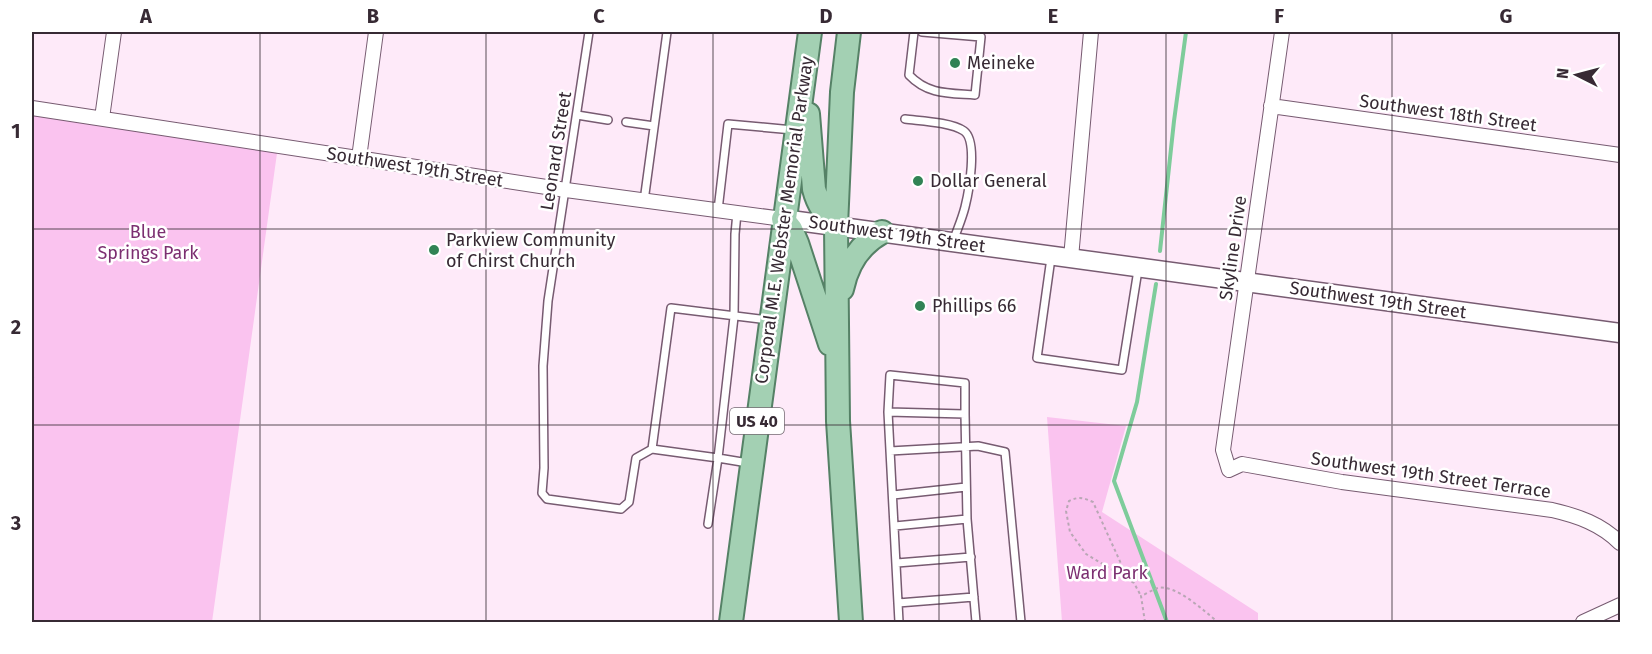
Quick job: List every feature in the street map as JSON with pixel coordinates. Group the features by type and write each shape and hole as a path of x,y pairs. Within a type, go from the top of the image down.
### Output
{"main road":[{"name":"Corporal M.E. Webster Memorial Parkway","path":"731,622 783,219 810,32"},
{"path":"849,32 842,93 836,226 838,421 851,622"},
{"path":"804,74 813,189 825,214 836,226"},
{"path":"783,219 791,229 805,266 837,365"},
{"path":"837,311 844,274 855,256 882,232"}],"street":[{"path":"102,118 114,32"},
{"path":"359,158 376,32"},
{"path":"1071,258 1091,32"},
{"name":"Skyline Drive","path":"1229,470 1223,450 1282,32"},
{"name":"Southwest 18th Street","path":"1271,106 1620,155"},
{"name":"Southwest 19th Street","path":"32,108 566,190 1620,333"},
{"name":"Southwest 19th Street Terrace","path":"1229,470 1242,464 1342,482 1552,510 1592,522 1609,532 1620,543"},
{"path":"1583,622 1620,605"}],"lane":[{"name":"Leonard Street","path":"589,32 549,301 543,366 544,468 542,493 547,499 621,509 629,502 636,458 652,449"},
{"path":"644,201 667,32"},
{"path":"914,32 909,75 919,85 934,91 975,95 981,38 922,32"},
{"path":"577,115 608,120"},
{"path":"905,119 956,127 966,132 970,140 969,184 965,207 953,242"},
{"path":"626,122 654,126"},
{"path":"718,210 728,124 796,131"},
{"path":"708,524 734,317 737,213"},
{"path":"1052,255 1037,358 1122,370 1139,267"},
{"path":"751,464 652,449 671,308 770,321"},
{"path":"899,622 888,412 890,375 965,383 966,519 976,622"},
{"path":"888,412 965,414"},
{"path":"890,451 978,446 1005,452 1021,622"},
{"path":"893,495 966,487"},
{"path":"895,526 966,519"},
{"path":"897,563 971,558"},
{"path":"898,603 974,597"}],"path":[{"path":"32,375 34,379"},
{"path":"1128,579 1093,502 1076,497 1069,501 1066,512 1070,532 1086,554 1134,583 1141,596 1145,622"},
{"path":"1141,596 1158,588 1166,588 1192,601 1218,622"}],"green space":[{"name":"Blue Springs Park","path":"32,107 278,146 212,622 32,622"},
{"name":"Ward Park","path":"1047,417 1126,426 1102,512 1258,613 1258,622 1062,622"}],"waterway":[{"path":"1160,251 1186,32"},
{"path":"1156,284 1137,402 1114,481 1167,622"}],"place":[{"name":"Meineke","path":"955,63"},
{"name":"Dollar General","path":"918,181"},
{"name":"Parkview Community of Chirst Church","path":"434,250"},
{"name":"Phillips 66","path":"920,306"}]}
